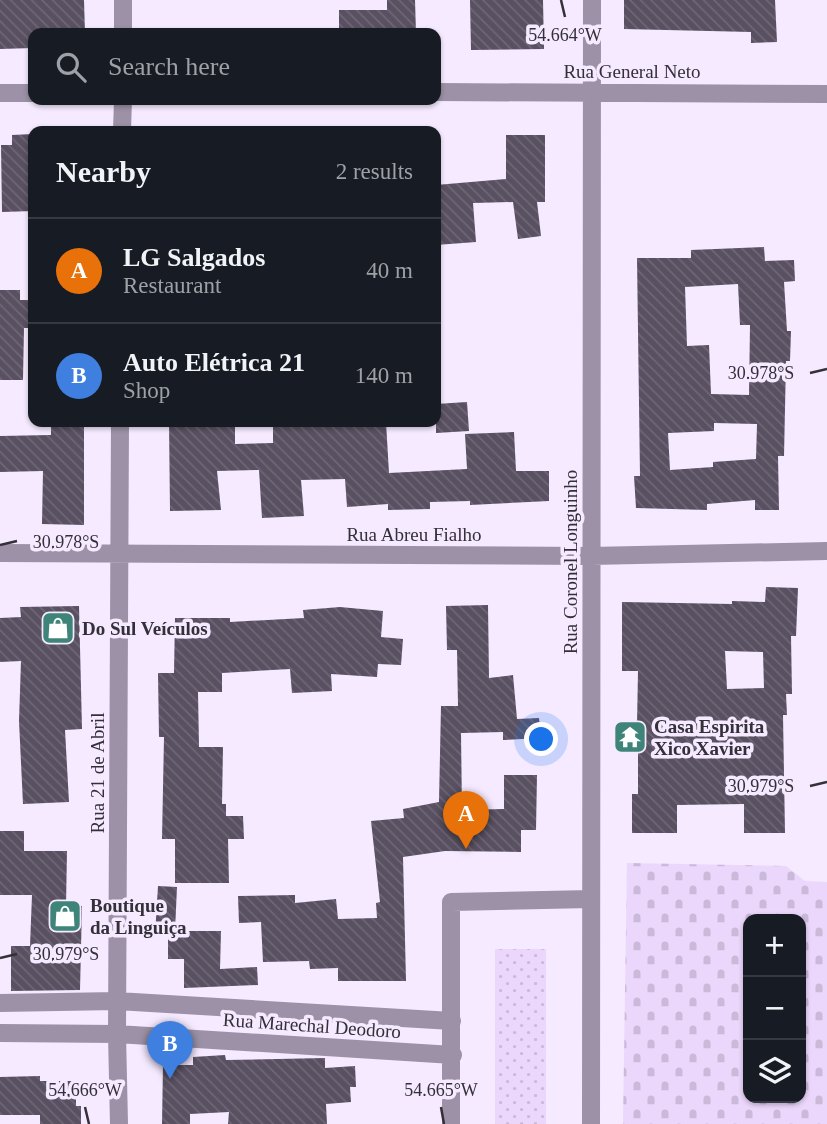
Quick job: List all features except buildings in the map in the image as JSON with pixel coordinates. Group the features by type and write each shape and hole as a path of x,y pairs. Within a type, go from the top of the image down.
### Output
{"street":[{"path":"123,0 123,28"},
{"name":"Rua Coronel Longuinho","path":"591,1124 592,0"},
{"name":"Rua General Neto","path":"441,92 827,94"},
{"path":"0,93 28,93"},
{"path":"122,126 123,105"},
{"name":"Rua 21 de Abril","path":"119,1124 117,1001 120,427"},
{"name":"Rua Abreu Fialho","path":"0,553 591,556 827,551"},
{"path":"451,1124 451,902 591,899"},
{"name":"Rua Marechal Deodoro","path":"0,1003 117,1001 452,1021"},
{"name":"Rua Marechal Deodoro","path":"0,1033 117,1034 453,1055"}],"green space":[{"path":"627,863 786,866 805,881 827,882 827,1124 623,1124"},
{"path":"495,949 546,949 546,1124 495,1124"}],"place":[{"name":"Do Sul Veículos","path":"58,628"},
{"name":"Casa Espirita Xico Xavier","path":"630,737"},
{"name":"LG Salgados","path":"466,849"},
{"name":"Boutique da Linguiça","path":"65,916"},
{"name":"Auto Elétrica 21","path":"170,1079"}]}
